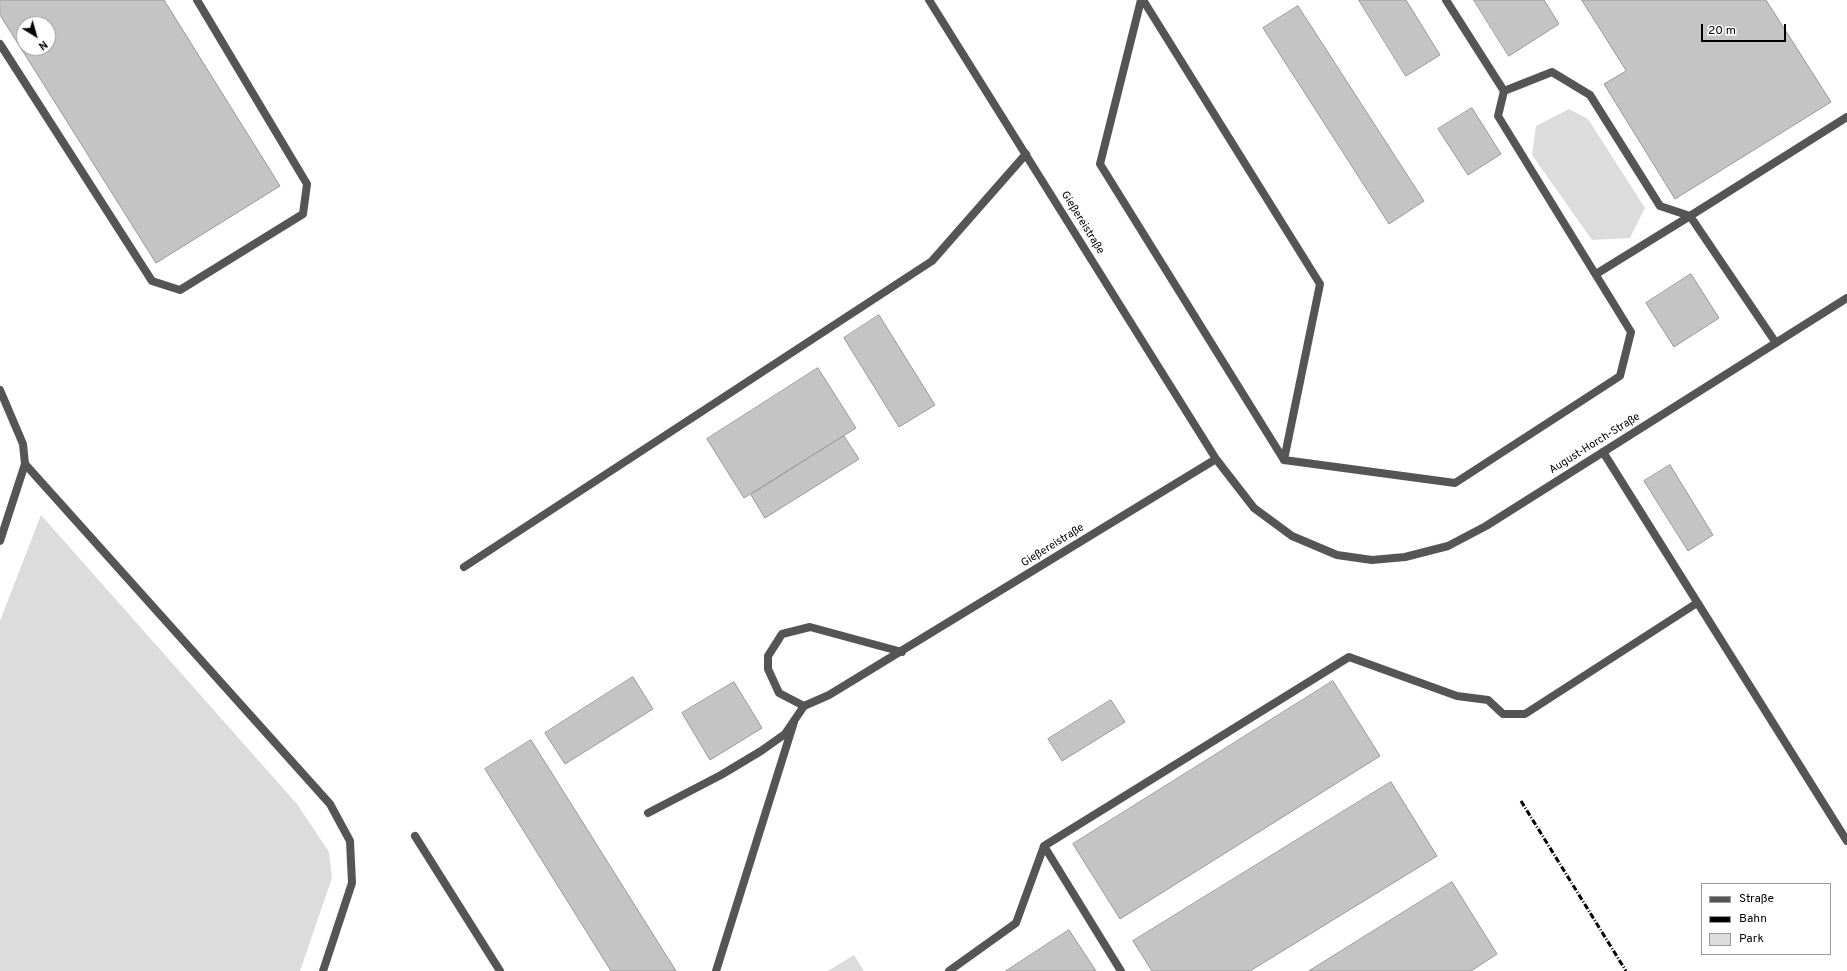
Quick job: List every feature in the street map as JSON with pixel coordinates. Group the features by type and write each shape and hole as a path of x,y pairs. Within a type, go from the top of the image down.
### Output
{"street":[{"path":"0,44 152,281 180,290 303,214 307,184 198,0"},
{"name":"Gießereistraße","path":"929,0 1216,459 1254,508 1292,536 1337,555"},
{"path":"1142,0 1320,284 1284,460"},
{"path":"1142,0 1100,164 1284,460"},
{"path":"1284,460 1455,483 1620,376 1632,332 1498,116 1504,91 1446,0"},
{"path":"1504,91 1552,72 1590,95 1660,206 1690,216 1776,343"},
{"path":"1596,274 1847,117"},
{"path":"464,567 932,261 1026,154"},
{"name":"August-Horch-Straße","path":"1337,555 1372,560 1405,557 1448,546 1486,526 1847,298"},
{"path":"0,390 23,444 25,464 0,541"},
{"path":"1603,452 1847,841"},
{"name":"Gießereistraße","path":"804,706 829,695 902,652 1216,459"},
{"path":"25,464 330,804 350,841 352,883 323,971"},
{"path":"949,971 1016,923 1044,846 1349,657 1456,696 1488,700 1503,714 1525,714 1697,603"},
{"path":"648,813 721,775 761,751 785,734 794,722 804,706 778,693 768,669 768,656 782,634 810,627 902,652"},
{"path":"716,971 794,722"},
{"path":"415,836 500,971"},
{"path":"1044,846 1121,971"}],"green space":[{"path":"1569,109 1588,119 1645,208 1630,238 1592,240 1532,155 1536,126"},
{"path":"41,515 297,804 329,852 332,878 300,971 0,971 0,621"},
{"path":"854,955 864,971 828,971"}],"building":[{"path":"0,0 164,0 280,186 156,263 26,56 56,56 56,16 16,16 16,40 0,15"},
{"path":"1359,0 1406,0 1440,55 1406,76"},
{"path":"1474,0 1544,0 1559,24 1509,56"},
{"path":"1582,0 1766,0 1831,102 1675,199 1604,84 1626,71"},
{"path":"1298,6 1424,201 1389,224 1263,28"},
{"path":"1472,108 1501,154 1468,175 1438,129"},
{"path":"1691,274 1719,318 1674,347 1646,303"},
{"path":"879,315 935,405 899,427 844,338"},
{"path":"818,368 856,428 744,498 707,439"},
{"path":"844,436 859,459 765,518 751,495"},
{"path":"1670,465 1713,535 1688,551 1644,481"},
{"path":"633,677 653,709 565,764 545,733"},
{"path":"1333,681 1380,756 1120,919 1073,844"},
{"path":"734,682 762,728 710,760 682,713"},
{"path":"1111,700 1125,722 1062,761 1048,739"},
{"path":"531,740 676,971 611,971 485,769"},
{"path":"1391,782 1437,856 1250,971 1152,971 1133,941"},
{"path":"1452,882 1497,954 1471,971 1309,971"},
{"path":"1069,930 1096,971 1006,971"}],"railway":[{"path":"1521,801 1626,971"}]}
